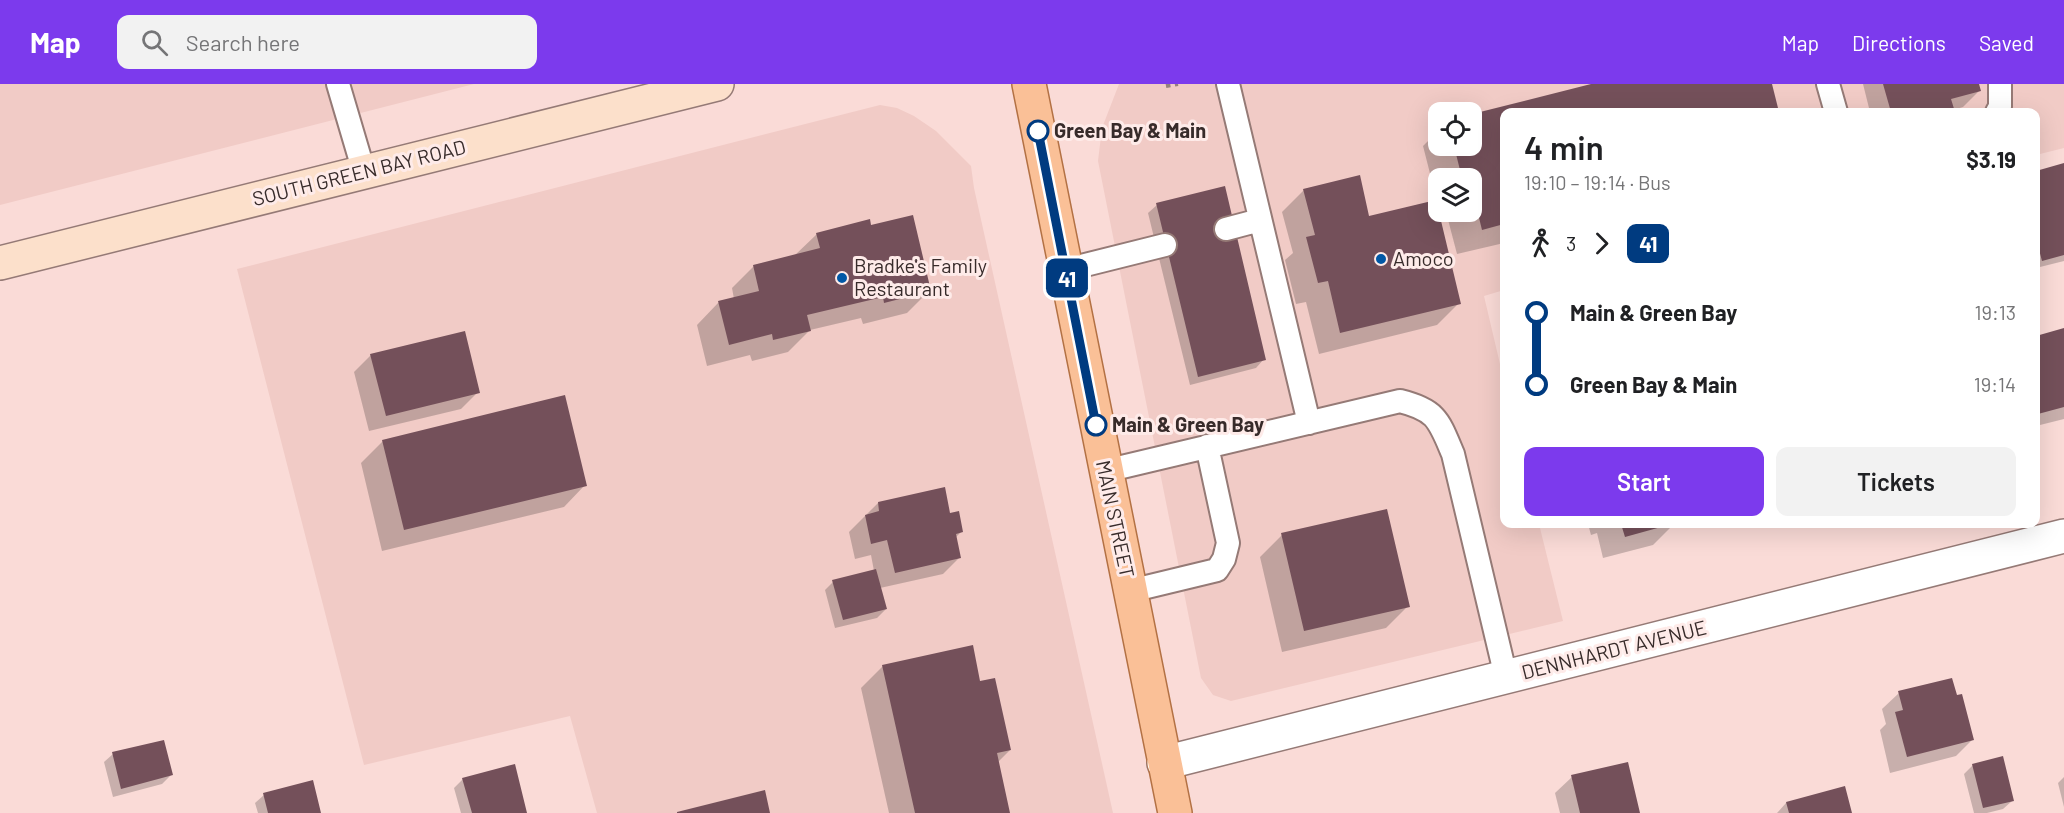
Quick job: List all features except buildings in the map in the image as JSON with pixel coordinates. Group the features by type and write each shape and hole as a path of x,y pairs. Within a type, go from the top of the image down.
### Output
{"main road":[{"name":"SOUTH GREEN BAY ROAD","path":"0,263 717,84"},
{"name":"MAIN STREET","path":"1029,84 1175,813"}],"street":[{"name":"DENNHARDT AVENUE","path":"1164,762 2064,536"}],"lane":[{"path":"338,84 364,172"},
{"path":"1228,84 1309,423"},
{"path":"1828,84 1835,108"},
{"path":"1999,108 2000,84"},
{"path":"1226,229 1260,220"},
{"path":"1065,270 1165,245"},
{"path":"1105,471 1400,401 1422,406 1439,423 1453,454 1506,677"},
{"path":"1130,591 1217,570 1224,559 1228,543 1207,446"}],"path":[{"path":"1166,86 1178,84"}],"shaded area":[{"path":"0,84 474,84 0,205"},
{"path":"1119,84 2064,84 2064,148 2040,154 2040,108 1500,108 1500,291 1484,296 1500,364 1500,528 1540,528 1563,621 1231,701 1213,695 1201,678 1098,161 1102,128"},
{"path":"880,105 897,108 914,116 936,131 971,166 1113,813 597,813 570,716 364,765 237,269"}],"bus line":[{"name":"41","path":"1038,131 1096,425"}],"place":[{"name":"Green Bay & Main","path":"1038,131"},
{"name":"Amoco","path":"1381,259"},
{"name":"Bradke's Family Restaurant","path":"842,278"},
{"name":"Main & Green Bay","path":"1096,425"}]}
